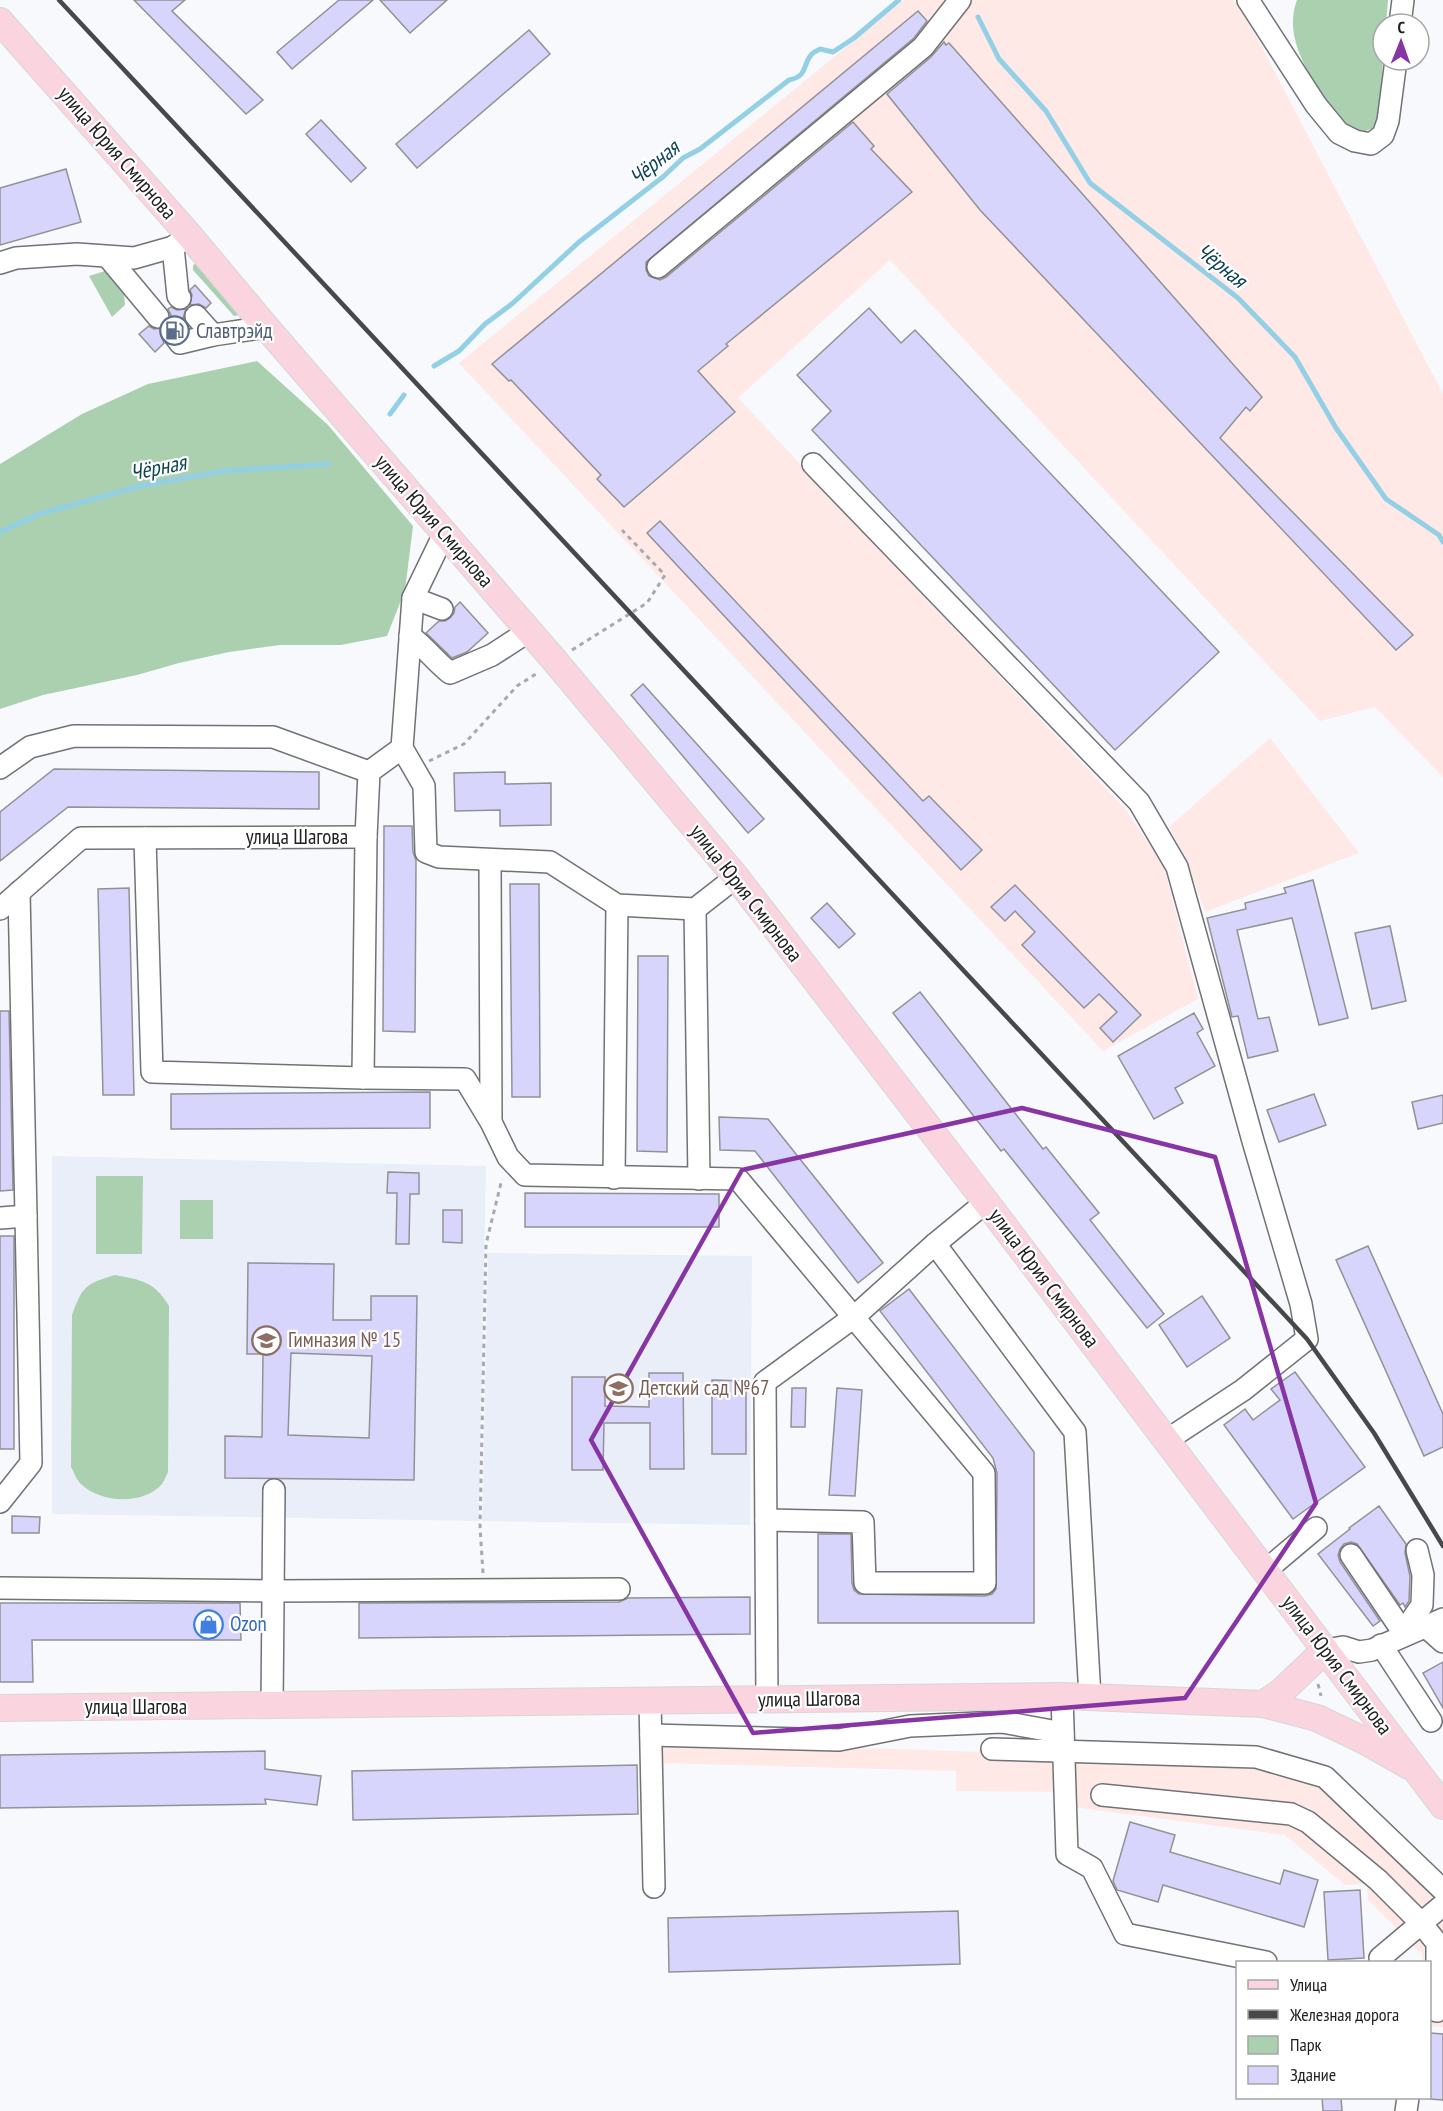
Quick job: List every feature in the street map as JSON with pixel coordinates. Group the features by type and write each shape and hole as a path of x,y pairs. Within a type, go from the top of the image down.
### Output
{"main road":[{"name":"улица Юрия Смирнова","path":"0,21 181,241 266,327 529,631 736,877 987,1202 1443,1806"},
{"path":"1263,1704 1282,1691 1325,1650"},
{"name":"улица Шагова","path":"0,1708 1062,1696 1263,1704 1317,1718 1417,1770"}],"street":[{"path":"658,267 923,47 960,0"},
{"path":"1248,0 1316,105 1339,133 1355,141 1371,144 1383,135 1388,122 1394,72"},
{"path":"0,263 16,258 77,254 134,258 181,241 178,296 180,298"},
{"path":"108,257 158,317"},
{"path":"196,316 213,335"},
{"path":"174,335 180,343 213,335 266,327"},
{"path":"813,464 1138,802 1178,867 1253,1141 1301,1304 1307,1339 1242,1390 1167,1440"},
{"path":"444,534 413,598 402,748 424,786 426,852 439,857 550,862 617,905 695,909 736,877"},
{"path":"413,598 442,609"},
{"path":"411,636 450,673 492,655 529,631"},
{"path":"0,768 30,747 74,736 273,737 369,772 402,748"},
{"name":"улица Шагова","path":"0,909 81,838 366,837 369,772"},
{"path":"363,1078 366,837"},
{"path":"145,838 152,1072 465,1079 491,1122 508,1157 525,1175 738,1179 984,1473 985,1583 865,1583 863,1522 766,1521"},
{"path":"490,860 491,1122"},
{"path":"0,1502 31,1463 19,892"},
{"path":"614,1178 617,905"},
{"path":"695,909 699,1179"},
{"path":"767,1700 765,1382 854,1317 935,1244 987,1202"},
{"path":"0,1218 26,1216"},
{"path":"935,1244 1075,1432 1090,1697"},
{"path":"272,1706 274,1490"},
{"path":"1265,1571 1316,1528"},
{"path":"1405,1635 1422,1605 1424,1575 1417,1550"},
{"path":"1351,1555 1405,1635"},
{"path":"0,1588 273,1591 619,1589"},
{"path":"1325,1650 1343,1647 1359,1652 1372,1650 1434,1623 1443,1642"},
{"path":"1381,1646 1431,1721"},
{"path":"1062,1696 1067,1854 1092,1868 1125,1934 1261,1961"},
{"path":"650,1701 654,1887"},
{"path":"651,1735 839,1740 910,1726 1002,1722 1063,1742"},
{"path":"992,1749 1063,1742 1256,1757 1325,1777 1443,1890"},
{"path":"1102,1795 1291,1814 1308,1822 1378,1880 1421,1923 1437,1943 1437,2011"},
{"path":"1380,1958 1443,1905"}],"path":[{"path":"484,1589 480,1527 486,1244 508,1157"}],"highlighted area":[{"path":"1022,1108 1215,1157 1316,1503 1185,1698 753,1733 591,1440 742,1170"}],"shaded area":[{"path":"904,0 1233,0 1246,17 1443,394 1443,777 1375,707 1320,721 890,260 738,398 1126,810 1164,867 1198,999 1103,1051 459,363"},
{"path":"1270,738 1359,853 1205,912 1187,860 1169,827"},
{"name":"Гимназия № 15","path":"52,1156 486,1166 479,1521 52,1514"},
{"name":"Детский сад №67","path":"488,1253 752,1256 750,1525 482,1521"},
{"path":"660,1741 1250,1761 1317,1783 1443,1899 1443,2027 1431,2026 1431,1961 1422,1961 1422,1954 1368,1900 1367,1884 1345,1885 1285,1835 1073,1807 1072,1792 956,1791 956,1771 660,1763"}],"green space":[{"path":"1297,0 1388,0 1387,12 1371,12 1371,72 1382,72 1378,127 1365,131 1345,127 1306,67 1298,50 1293,17"},
{"path":"197,263 240,315 234,316 193,270 193,265"},
{"path":"105,271 124,295 125,305 112,317 89,276"},
{"path":"257,361 328,425 413,526 405,590 387,636 341,645 280,645 229,652 43,695 0,709 0,464 82,414 148,384"},
{"path":"96,1176 143,1176 142,1254 96,1254"},
{"path":"180,1200 213,1200 213,1239 180,1239"},
{"path":"115,1275 147,1283 164,1298 169,1306 168,1472 162,1484 154,1491 133,1499 109,1498 88,1490 79,1481 71,1467 72,1315 79,1297 87,1287"}],"building":[{"path":"134,0 185,0 172,11 263,100 246,114"},
{"path":"339,0 373,0 292,69 277,52"},
{"path":"380,0 447,0 410,33"},
{"path":"918,11 927,21 914,38 646,262 649,276 660,280 666,277 853,122 874,146 871,149 912,192 726,344 728,346 698,371 735,412 624,507 597,479 601,475 511,380 509,381 492,364"},
{"path":"529,30 550,54 417,168 396,144"},
{"path":"944,42 946,45 949,43 1262,397 1250,411 1246,407 1220,438 1413,635 1396,650 980,210 887,94 931,57"},
{"path":"321,120 366,168 351,182 306,134"},
{"path":"66,169 81,222 0,245 0,188"},
{"path":"195,285 211,303 206,308 199,304 190,305 192,295 190,290"},
{"path":"171,307 177,310 186,309 183,318 186,324 183,327 178,323 168,324 171,315 168,309"},
{"path":"869,308 901,343 915,330 1219,652 1115,750 812,430 831,411 797,375"},
{"path":"149,326 154,329 164,328 161,336 164,343 155,352 139,334"},
{"path":"660,521 923,801 929,796 982,850 961,870 647,533"},
{"path":"460,602 488,633 467,652 452,658 426,633 439,621 450,618"},
{"path":"643,684 764,819 748,833 631,695"},
{"path":"54,769 319,772 319,809 68,807 0,861 0,812"},
{"path":"505,772 505,784 551,783 551,825 500,826 500,810 455,811 454,773"},
{"path":"384,826 412,826 413,852 416,860 415,1032 383,1031"},
{"path":"1313,880 1348,1018 1319,1025 1292,918 1237,930 1258,1019 1269,1017 1278,1051 1248,1058 1238,1016 1232,1017 1207,918 1246,909 1245,903 1286,893 1284,888"},
{"path":"510,884 539,884 540,1097 512,1097"},
{"path":"1015,885 1141,1015 1113,1042 1100,1028 1117,1012 1099,994 1084,1008 1022,945 1035,932 1015,911 1005,921 991,907"},
{"path":"129,888 134,1095 103,1095 98,889"},
{"path":"827,903 855,934 839,948 811,918"},
{"path":"1390,926 1406,1001 1372,1009 1355,933"},
{"path":"638,956 668,956 667,1152 637,1151"},
{"path":"920,992 1043,1149 1046,1147 1099,1213 1090,1220 1164,1314 1147,1328 1004,1149 1001,1151 893,1013"},
{"path":"0,1011 9,1011 13,1190 0,1191"},
{"path":"1194,1013 1203,1029 1197,1033 1215,1066 1175,1088 1183,1103 1154,1119 1118,1056"},
{"path":"430,1092 430,1128 171,1129 171,1094"},
{"path":"1314,1094 1326,1125 1279,1142 1267,1110"},
{"path":"1443,1095 1443,1123 1418,1129 1412,1102"},
{"path":"719,1117 768,1119 883,1263 858,1283 755,1151 720,1150"},
{"path":"388,1172 419,1173 419,1194 410,1194 409,1244 396,1244 397,1193 387,1193"},
{"path":"525,1193 719,1194 719,1227 525,1227"},
{"path":"443,1210 462,1210 462,1243 443,1242"},
{"path":"0,1236 14,1236 14,1449 0,1449"},
{"path":"1368,1246 1443,1414 1443,1447 1424,1456 1336,1260"},
{"path":"248,1263 334,1264 333,1320 371,1320 371,1296 417,1296 414,1480 225,1478 225,1436 262,1437 263,1354 247,1354","holes":["291,1353 372,1356 369,1438 288,1435"]},
{"path":"909,1289 1034,1452 1034,1623 818,1623 818,1534 851,1534 852,1583 854,1590 859,1594 985,1596 992,1594 996,1589 997,1473 993,1458 880,1311"},
{"path":"1202,1296 1230,1338 1187,1367 1159,1325"},
{"path":"1295,1372 1365,1467 1293,1519 1224,1425 1245,1409 1253,1420 1280,1400 1271,1389"},
{"path":"649,1373 683,1373 684,1469 650,1469 650,1423 604,1423 603,1470 572,1470 572,1377 605,1377 605,1406 649,1407"},
{"path":"712,1380 746,1381 746,1454 712,1454"},
{"path":"792,1388 806,1388 805,1427 791,1427"},
{"path":"837,1388 862,1390 855,1496 829,1495"},
{"path":"1379,1506 1406,1544 1405,1553 1410,1576 1409,1601 1405,1607 1403,1603 1400,1605 1357,1544 1351,1542 1344,1544 1338,1555 1340,1562 1380,1621 1373,1626 1318,1554"},
{"path":"12,1516 40,1517 39,1533 12,1533"},
{"path":"750,1597 750,1634 359,1638 359,1603 619,1602 628,1598"},
{"path":"0,1603 240,1603 241,1640 32,1640 33,1682 0,1682"},
{"path":"1443,1662 1443,1708 1423,1673"},
{"path":"265,1751 265,1769 321,1776 317,1805 265,1799 266,1804 0,1808 0,1755"},
{"path":"637,1765 638,1814 353,1820 352,1771"},
{"path":"1130,1822 1175,1835 1170,1852 1280,1884 1284,1870 1318,1880 1304,1927 1163,1885 1158,1902 1117,1890 1113,1881"},
{"path":"1360,1890 1364,1958 1328,1960 1324,1892"},
{"path":"958,1911 960,1964 669,1972 668,1918"},
{"path":"1431,2033 1443,2034 1443,2100 1430,2099"},
{"path":"1322,2099 1341,2099 1342,2111 1323,2111"}],"waterway":[{"name":"Чёрная","path":"434,366 459,351 485,324 513,303 579,242 664,176 683,158 700,149 789,80 799,76 813,53 820,49 833,52 854,38 899,0"},
{"name":"Чёрная","path":"978,17 999,59 1046,111 1090,183 1238,298 1295,357 1336,428 1386,499 1439,535 1443,542"},
{"name":"Чёрная","path":"390,414 404,395"},
{"name":"Чёрная","path":"0,532 39,514 140,486 225,471 329,464"}],"railway":[{"path":"59,0 1307,1339 1374,1433 1443,1546"}],"place":[{"name":"Славтрэйд","path":"175,331"},
{"name":"Гимназия № 15","path":"267,1340"},
{"name":"Детский сад №67","path":"618,1388"},
{"name":"Ozon","path":"209,1624"}]}
